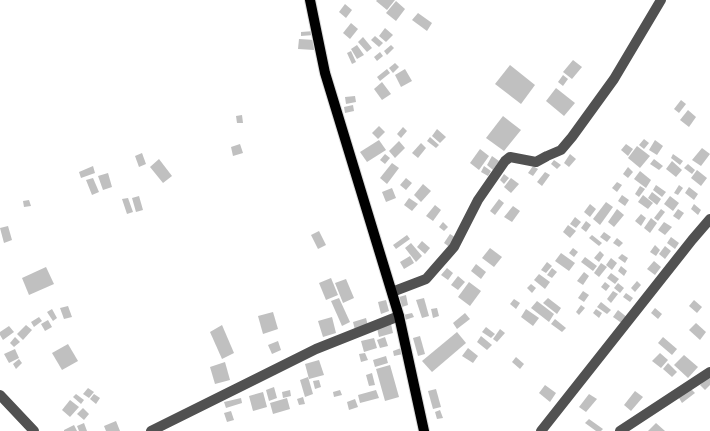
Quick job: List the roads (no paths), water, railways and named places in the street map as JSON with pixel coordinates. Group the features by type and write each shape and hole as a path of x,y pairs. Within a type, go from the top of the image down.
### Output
{"main road":[{"path":"310,0 325,73 399,316 424,431"}],"street":[{"path":"392,292 426,279 454,247 478,200 505,160 510,157 536,162 561,150 614,79 661,0"},
{"path":"541,431 710,219"},
{"path":"150,431 316,349 399,316"},
{"path":"620,431 710,372"},
{"path":"0,395 34,431"}]}
